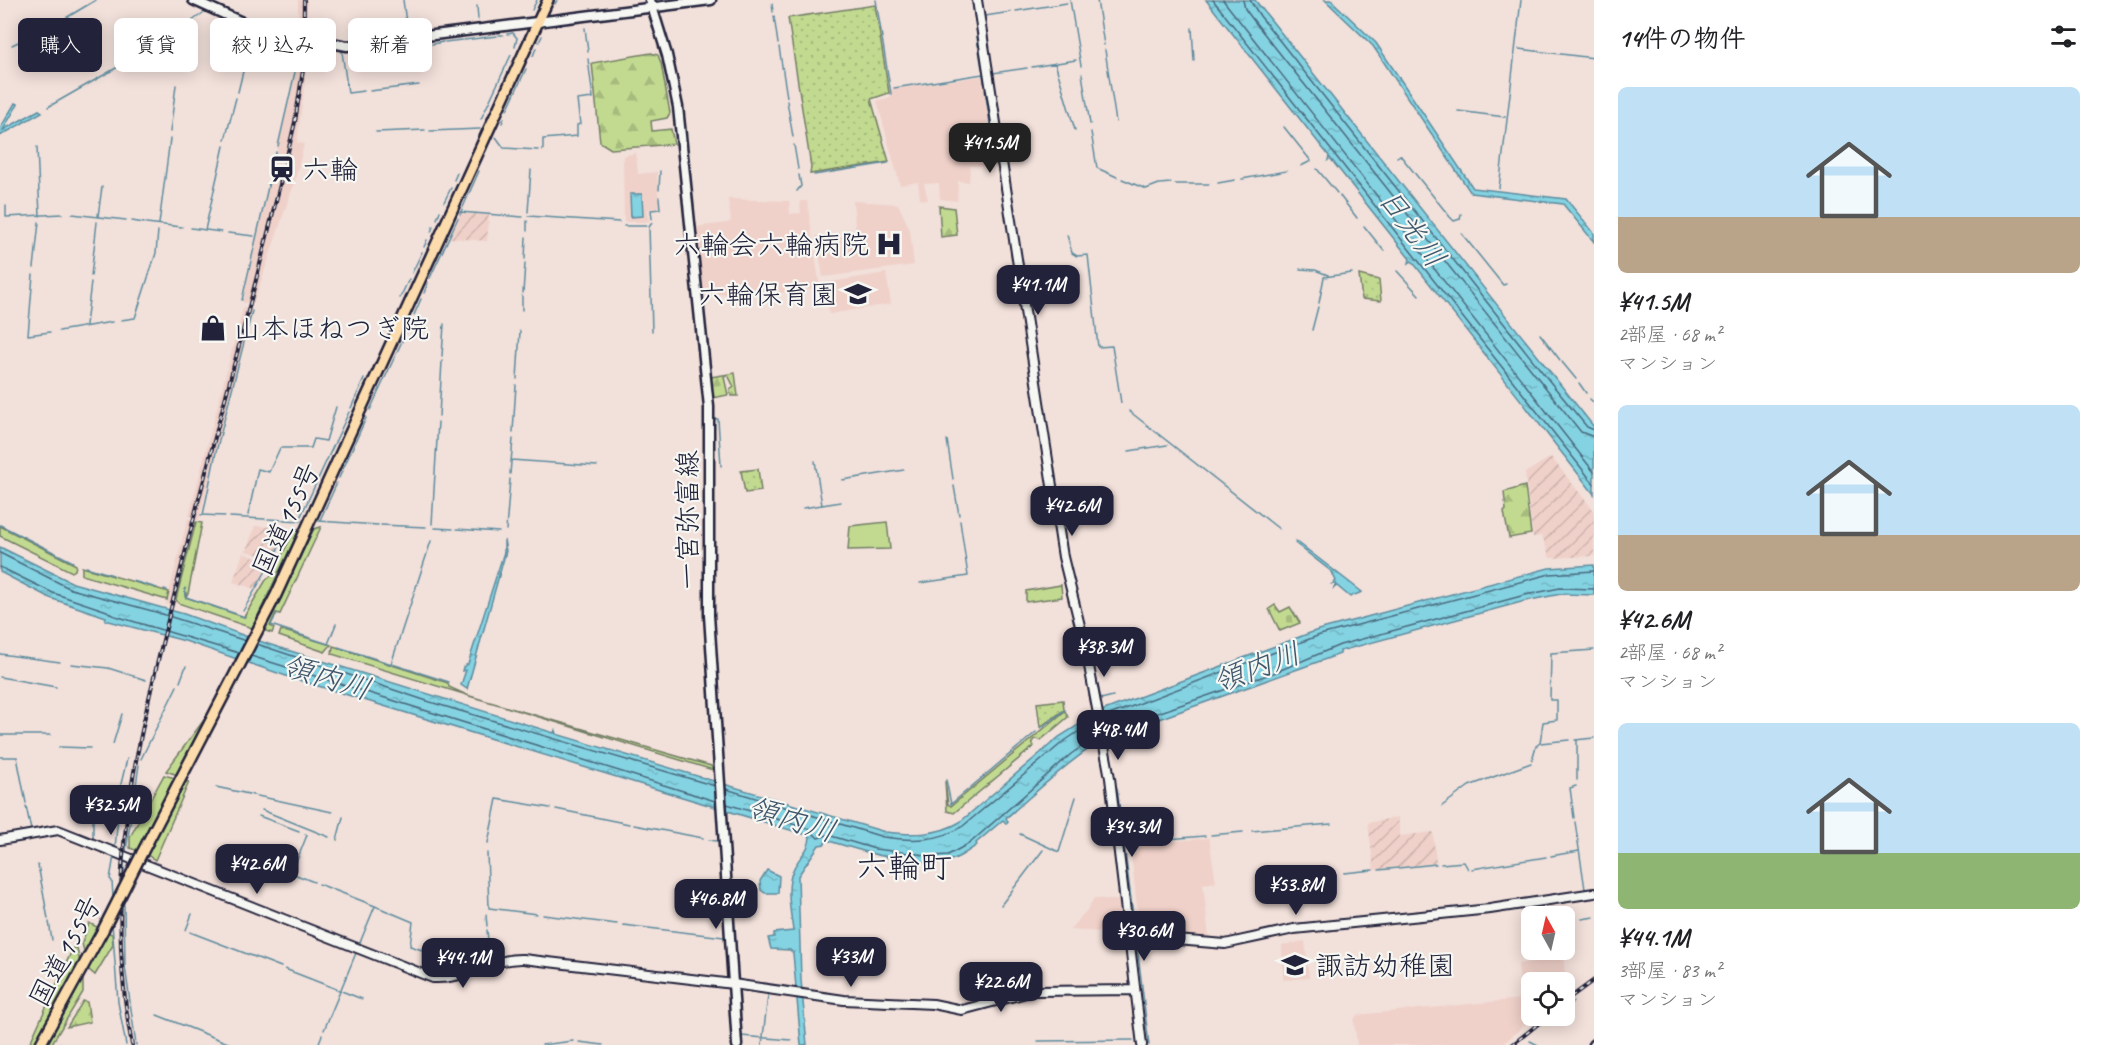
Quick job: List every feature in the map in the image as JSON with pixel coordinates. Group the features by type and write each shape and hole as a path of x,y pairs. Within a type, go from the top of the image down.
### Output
{"highway":[{"name":"国道155号","path":"40,1045 103,930 239,666 548,0"}],"main road":[{"path":"193,0 261,30 347,46 538,22 651,4 711,0"},
{"name":"一宮弥富線","path":"651,4 667,55 678,107 709,407 709,615 736,1045"}],"street":[{"path":"977,0 1063,557 1110,778 1142,1045"},
{"path":"0,840 58,830 433,978 462,976 512,958 733,984 807,996 933,1004 962,1010 1034,991 1135,990"},
{"path":"1128,936 1226,944 1294,929 1490,909 1594,893"}],"shaded area":[{"path":"298,0 307,0 308,18 298,18"},
{"path":"296,72 305,72 297,142 304,144 295,180 254,302 243,303 256,237"},
{"path":"982,76 995,166 970,166 969,182 958,181 957,201 940,199 939,183 924,184 928,200 920,199 918,182 900,185 877,101 891,97 891,89"},
{"path":"636,153 638,174 657,172 659,208 648,209 649,221 624,222 623,156"},
{"path":"728,199 789,201 790,214 801,213 800,201 807,201 820,288 727,299 726,294 702,295 694,227 728,223 731,220"},
{"name":"六輪会六輪病院","path":"853,201 898,204 910,230 914,265 823,277 816,236 856,236"},
{"path":"461,213 489,215 487,241 450,238"},
{"name":"六輪保育園","path":"886,273 891,304 829,314 825,283"},
{"path":"243,308 252,309 199,520 196,520 189,516"},
{"path":"1551,457 1594,511 1594,556 1550,558 1542,536 1533,537 1525,473"},
{"path":"188,518 196,522 175,606 166,604"},
{"path":"255,526 289,528 272,559 246,551"},
{"path":"243,553 270,563 255,589 233,582"},
{"path":"1398,817 1400,836 1433,832 1436,863 1374,870 1368,823"},
{"path":"1209,838 1216,882 1203,884 1209,938 1140,932 1130,845"},
{"path":"1094,898 1121,901 1124,929 1120,933 1069,930 1088,909"},
{"name":"諏訪幼稚園","path":"1305,941 1309,978 1283,980 1282,945"},
{"path":"1563,960 1565,972 1521,972 1521,990 1518,964"},
{"path":"1521,999 1521,1026 1523,1026 1502,1045 1357,1045 1354,1020 1357,1015"}],"green space":[{"path":"875,5 889,93 871,99 889,162 810,174 811,167 788,18"},
{"path":"651,53 658,55 661,63 670,113 667,118 651,121 652,131 671,129 674,144 611,149 600,142 592,63"},
{"path":"939,206 954,208 957,235 941,237"},
{"path":"1359,275 1379,280 1381,301 1362,299"},
{"path":"735,373 738,396 731,396 730,390 734,387 728,375 724,377 728,395 712,398 711,377"},
{"path":"758,469 761,491 745,493 741,471"},
{"path":"1525,486 1531,534 1509,538 1504,512 1506,510 1504,492"},
{"path":"196,522 202,523 188,594 186,597 185,588 185,597 244,617 266,580 271,576 295,530 300,528 252,628 178,603 176,599"},
{"path":"887,522 890,549 848,550 850,526"},
{"path":"0,526 76,565 75,570 72,572 0,536"},
{"path":"321,527 280,614 276,613 270,626 274,628 272,633 263,630 314,529"},
{"path":"82,567 169,592 167,600 82,575"},
{"path":"1061,585 1062,597 1026,602 1026,591"},
{"path":"1275,605 1280,612 1290,607 1300,623 1280,631 1269,609"},
{"path":"281,630 331,645 325,652 279,636"},
{"path":"333,646 448,683 449,687 467,695 332,654"},
{"path":"1063,700 1064,710 1040,727 1037,703"},
{"path":"488,701 711,766 713,770"},
{"path":"215,705 178,775 166,771"},
{"path":"1065,711 1068,717 1041,740 1035,739 1032,742 1034,746 954,813 947,811 945,781 948,804 951,806"},
{"path":"164,775 175,778 138,851 130,848 130,837"},
{"path":"185,781 189,782 155,860 147,855"},
{"path":"89,923 99,928 85,955 82,943"},
{"path":"107,932 112,934 113,945 95,975 88,969"},
{"path":"73,948 77,948 80,963 36,1045 29,1045"},
{"path":"83,978 83,992 51,1045 46,1045"},
{"path":"83,1001 87,1002 90,1022 67,1027"}],"water":[{"name":"日光川","path":"1206,0 1255,0 1594,427 1594,494 1412,261 1409,263 1410,259 1330,158 1328,160 1329,156"},
{"path":"1325,0 1331,0 1376,43 1473,188 1566,199 1594,233 1594,242 1563,204 1471,193 1373,46"},
{"path":"15,103 18,104 3,130 39,110 42,112 0,136 0,129"},
{"path":"630,194 642,194 643,216 631,217"},
{"path":"504,540 506,551 467,689 461,685 466,670 462,671 463,667 468,664 504,552"},
{"path":"1296,541 1362,592 1350,597 1337,586 1334,588 1336,584 1332,584 1336,581 1332,572 1295,543"},
{"name":"領内川","path":"0,547 73,583 184,614 268,644 554,733 555,730 556,734 885,832 904,834 933,832 960,822 1059,737 1099,712 1318,630 1549,568 1594,565 1594,595 1561,594 1525,601 1340,651 1340,654 1142,725 1116,737 1113,734 1058,773 1006,818 1008,822 1003,820 976,843 977,845 948,861 931,863 901,860 826,840 825,844 819,845 798,876 801,980 807,1045 801,1045 793,953 790,950 771,949 768,938 774,937 774,933 793,931 789,885 795,865 806,850 810,836 292,678 185,641 105,620 106,617 50,598 0,572"},
{"path":"767,870 779,876 778,893 765,893 761,890 760,881"}],"waterway":[{"path":"12,45 54,25 96,0"},
{"path":"403,0 405,18"},
{"path":"532,10 537,0"},
{"path":"555,4 557,0"},
{"path":"876,0 891,94"},
{"path":"972,0 975,21"},
{"path":"1070,0 1081,66"},
{"path":"1097,0 1104,45"},
{"path":"1499,188 1521,0"},
{"path":"1016,11 1067,3"},
{"path":"772,4 773,12"},
{"path":"477,6 478,19"},
{"path":"985,16 1011,12"},
{"path":"196,18 203,13"},
{"path":"774,16 778,44"},
{"path":"976,26 978,46"},
{"path":"585,28 588,52"},
{"path":"1192,28 1194,61"},
{"path":"507,34 513,33 517,38 515,47"},
{"path":"464,40 497,36"},
{"path":"539,42 542,36"},
{"path":"445,42 462,40"},
{"path":"432,44 443,42"},
{"path":"779,47 787,97"},
{"path":"533,56 536,48"},
{"path":"1519,49 1594,58"},
{"path":"979,50 982,69"},
{"path":"1105,50 1116,122"},
{"path":"342,52 348,93 364,91"},
{"path":"481,119 511,55"},
{"path":"543,150 543,139 577,136 577,125 580,124 577,100 593,98 588,59"},
{"path":"1032,67 1076,60"},
{"path":"1055,63 1075,130"},
{"path":"993,73 1027,68"},
{"path":"48,107 114,69"},
{"path":"507,110 526,69"},
{"path":"238,92 243,72"},
{"path":"278,146 295,72"},
{"path":"894,88 983,74 984,83"},
{"path":"1082,74 1090,124"},
{"path":"170,132 176,85"},
{"path":"370,91 419,85"},
{"path":"985,90 990,124"},
{"path":"225,140 236,98"},
{"path":"787,101 793,137"},
{"path":"1458,111 1505,117"},
{"path":"502,123 504,118"},
{"path":"1284,127 1311,161 1301,166"},
{"path":"430,131 480,129"},
{"path":"376,132 425,130"},
{"path":"991,132 993,144"},
{"path":"1091,132 1097,168 1117,177"},
{"path":"496,137 504,148 538,150"},
{"path":"159,224 170,139"},
{"path":"794,145 798,169"},
{"path":"205,230 224,146"},
{"path":"37,147 40,216"},
{"path":"242,300 276,152"},
{"path":"1397,157 1400,155 1454,221 1460,219 1461,214"},
{"path":"814,175 888,163"},
{"path":"1317,169 1337,193"},
{"path":"528,212 531,170"},
{"path":"460,214 479,171"},
{"path":"659,190 660,171"},
{"path":"1242,179 1286,171"},
{"path":"454,180 457,173"},
{"path":"797,191 801,186 799,175"},
{"path":"1122,179 1146,189 1159,184 1171,183"},
{"path":"1218,183 1235,180"},
{"path":"1175,184 1209,184"},
{"path":"98,216 102,187"},
{"path":"444,202 451,188"},
{"path":"1340,196 1357,218"},
{"path":"652,219 651,210 660,209 659,197"},
{"path":"6,206 6,217 62,214"},
{"path":"437,219 440,211"},
{"path":"460,212 523,217"},
{"path":"72,214 126,220"},
{"path":"528,216 619,222"},
{"path":"430,278 458,218"},
{"path":"132,221 144,223"},
{"path":"527,221 527,231"},
{"path":"34,268 39,222"},
{"path":"91,276 97,222"},
{"path":"146,223 182,227"},
{"path":"652,223 649,227 652,331"},
{"path":"624,226 646,226"},
{"path":"1364,226 1384,251"},
{"path":"431,232 433,227"},
{"path":"191,228 221,232"},
{"path":"121,320 135,318 156,253 158,231"},
{"path":"228,233 254,236"},
{"path":"1462,234 1503,285 1506,284"},
{"path":"1067,235 1072,253 1077,256 1088,255 1098,347 1112,346 1121,403"},
{"path":"525,259 526,237"},
{"path":"424,247 427,240"},
{"path":"412,273 422,252"},
{"path":"523,293 525,263"},
{"path":"1300,269 1315,270 1328,275"},
{"path":"1397,271 1419,295"},
{"path":"1319,303 1324,277 1352,273"},
{"path":"33,275 28,335 50,332"},
{"path":"400,298 409,279"},
{"path":"86,325 91,282"},
{"path":"424,293 428,283"},
{"path":"522,296 522,310"},
{"path":"414,315 421,299"},
{"path":"1312,330 1318,307"},
{"path":"203,515 216,452 252,311"},
{"path":"59,331 112,322"},
{"path":"370,410 411,322"},
{"path":"442,356 444,324"},
{"path":"517,379 520,331"},
{"path":"1540,334 1560,360"},
{"path":"439,416 442,361"},
{"path":"1562,362 1576,379"},
{"path":"351,408 364,379"},
{"path":"1579,383 1586,393"},
{"path":"513,432 516,385"},
{"path":"1590,399 1594,403"},
{"path":"248,515 258,469 269,472 280,448 311,448 314,439 326,441 336,407"},
{"path":"1129,411 1279,529"},
{"path":"299,520 349,412"},
{"path":"339,478 366,418"},
{"path":"714,419 718,419 721,466"},
{"path":"432,524 438,422"},
{"path":"510,474 513,439"},
{"path":"947,440 953,479"},
{"path":"1129,451 1167,445"},
{"path":"511,460 597,466"},
{"path":"815,461 822,505"},
{"path":"842,480 904,470"},
{"path":"506,530 510,479"},
{"path":"320,520 337,483"},
{"path":"954,486 959,515"},
{"path":"803,508 841,502"},
{"path":"201,515 225,516"},
{"path":"230,517 265,519"},
{"path":"268,519 301,521"},
{"path":"318,521 378,525"},
{"path":"920,583 968,576 960,521"},
{"path":"0,525 73,562"},
{"path":"381,525 426,527"},
{"path":"435,528 453,529"},
{"path":"457,529 499,532"},
{"path":"272,559 288,532"},
{"path":"391,664 431,541"},
{"path":"243,611 270,564"},
{"path":"86,567 113,575"},
{"path":"133,581 157,588"},
{"path":"185,588 186,597 245,617"},
{"name":"領内川","path":"277,613 271,625 328,644 336,624"},
{"name":"領内川","path":"338,647 449,682"},
{"path":"1540,743 1543,722 1557,720 1557,700 1550,700 1551,653 1594,650"},
{"path":"0,654 60,662"},
{"path":"1091,656 1101,699 1113,696"},
{"path":"71,664 108,668 146,680"},
{"path":"180,682 186,666"},
{"path":"0,677 56,687"},
{"path":"141,759 177,686"},
{"path":"1041,728 1065,710"},
{"path":"113,744 122,714"},
{"path":"946,780 951,804 1036,732"},
{"path":"0,735 50,735"},
{"path":"1575,740 1594,738"},
{"path":"1532,760 1536,746 1540,743 1569,740"},
{"path":"1577,740 1577,780"},
{"path":"59,747 90,748"},
{"path":"1110,752 1113,771"},
{"path":"0,757 17,757 26,803"},
{"path":"115,848 121,784 127,759"},
{"path":"1442,806 1469,786 1531,763"},
{"path":"126,851 139,765"},
{"path":"1574,818 1570,788 1576,786"},
{"path":"216,787 332,812"},
{"path":"1117,788 1135,931"},
{"path":"1020,834 1059,852 1076,797"},
{"path":"93,798 93,839"},
{"path":"488,843 497,799 550,808"},
{"path":"26,806 31,830"},
{"path":"556,809 629,824"},
{"path":"262,810 329,837"},
{"path":"259,816 299,831"},
{"path":"337,840 343,817"},
{"path":"1575,822 1585,889"},
{"path":"1252,831 1331,824"},
{"path":"634,825 703,838"},
{"path":"1211,835 1243,832"},
{"path":"292,873 307,835 305,834"},
{"path":"1130,842 1205,836"},
{"path":"709,840 717,841"},
{"path":"1001,905 1043,850"},
{"path":"1551,856 1579,851"},
{"path":"487,853 489,908 537,914"},
{"path":"244,854 314,882"},
{"path":"113,897 110,879 114,856"},
{"path":"1472,869 1546,857"},
{"path":"124,860 124,879"},
{"path":"1441,864 1464,862 1468,869"},
{"path":"1379,870 1436,864"},
{"path":"38,865 48,919"},
{"path":"1344,873 1373,870"},
{"path":"319,884 375,906 359,945"},
{"path":"124,905 125,966 136,1045"},
{"path":"375,906 413,922 410,946 434,954 431,973"},
{"path":"186,930 192,914"},
{"path":"486,915 487,926"},
{"path":"543,915 617,924"},
{"path":"1582,919 1594,917"},
{"path":"49,922 52,940"},
{"path":"112,923 118,1002 126,1045"},
{"path":"623,925 724,937"},
{"path":"487,930 489,950"},
{"path":"190,932 281,967"},
{"path":"1137,945 1149,1045"},
{"path":"324,1030 356,953"},
{"path":"285,969 362,999"},
{"path":"762,1045 768,995"},
{"path":"157,1015 233,1045"},
{"path":"318,1045 322,1035"},
{"path":"741,1036 791,1040"},
{"path":"1038,1041 1133,1040"},
{"path":"542,1045 573,1041"},
{"path":"1530,1041 1538,1045"},
{"path":"579,1042 603,1045"}],"railway":[{"path":"132,1045 123,979 120,916 123,853 131,792 155,671 295,122 303,70 304,0"},
{"path":"1575,994 1594,980"},
{"path":"1512,1045 1536,1026"}],"place":[{"name":"六輪","path":"282,169"},
{"name":"六輪会六輪病院","path":"889,244"},
{"name":"六輪保育園","path":"858,294"},
{"name":"山本ほねつぎ院","path":"213,328"},
{"name":"諏訪幼稚園","path":"1295,965"}],"district":[{"name":"六輪町","path":"904,866"}]}
